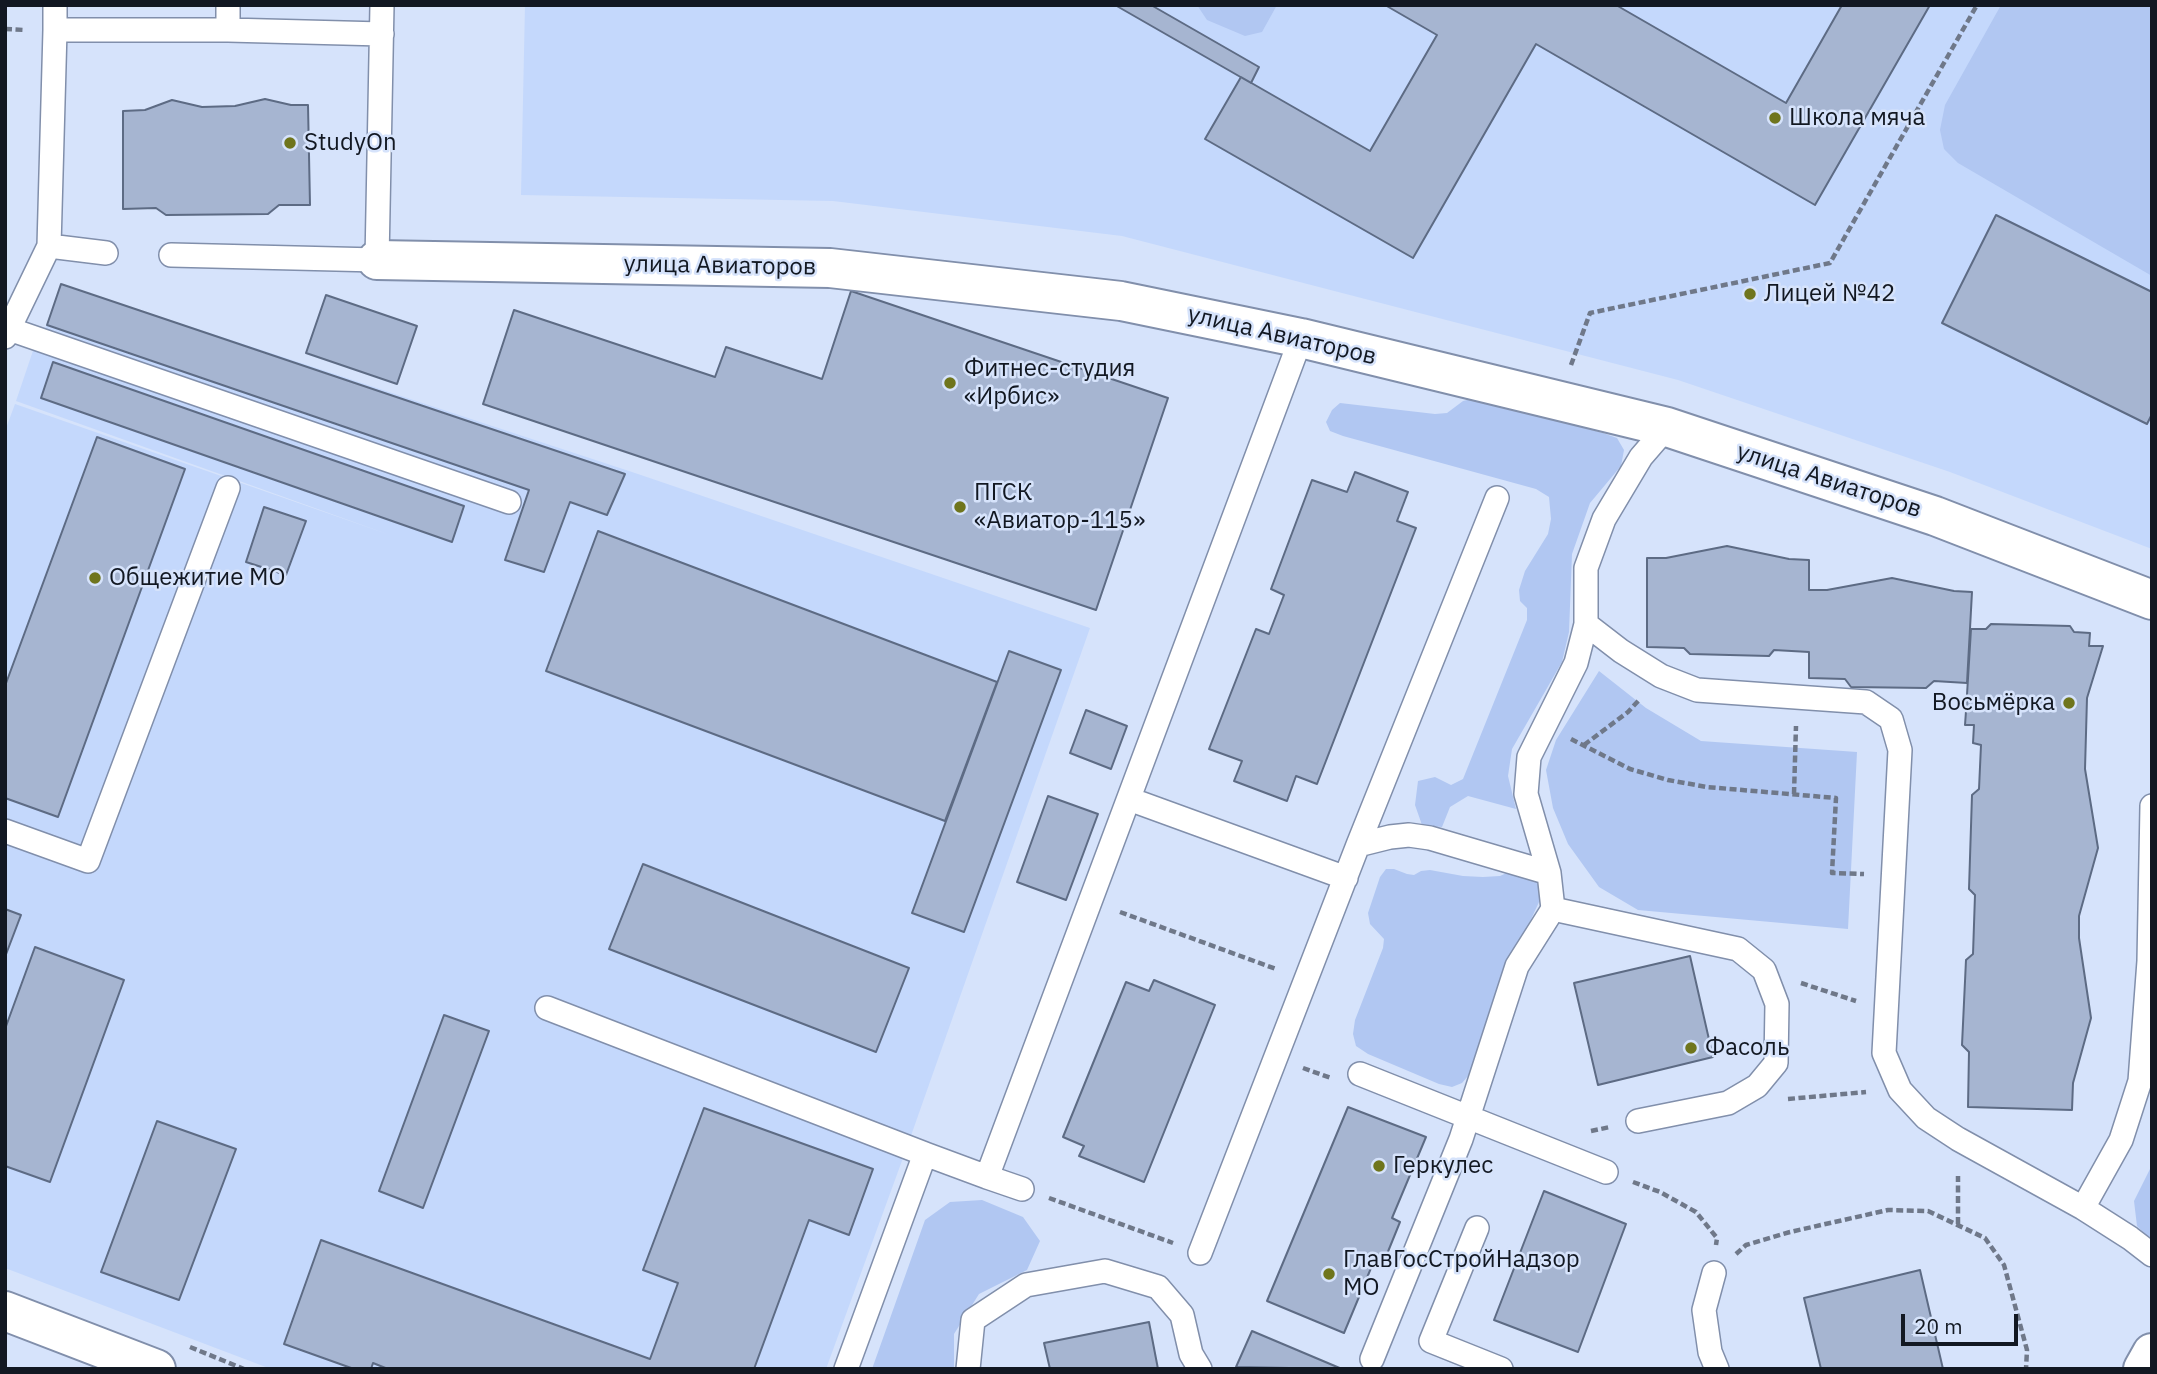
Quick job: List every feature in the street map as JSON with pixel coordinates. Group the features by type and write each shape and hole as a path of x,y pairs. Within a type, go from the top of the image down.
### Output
{"street":[{"name":"улица Авиаторов","path":"377,260 830,268 1121,301 1301,338 1667,427 1935,516 2152,600"},
{"path":"5,1311 156,1369"},
{"path":"2143,1369 2152,1353"}],"lane":[{"path":"55,5 49,246 7,333 509,502"},
{"path":"228,5 228,30"},
{"path":"171,255 377,260 382,5"},
{"path":"55,30 228,30 382,34"},
{"path":"49,246 106,253"},
{"path":"987,1177 1301,338"},
{"path":"1372,1359 1468,1116 1517,966 1553,909 1549,873 1526,794 1529,757 1576,663 1586,624 1586,568 1604,519 1641,457 1667,427"},
{"path":"5,831 88,861 228,488"},
{"path":"1200,1253 1358,845 1497,498"},
{"path":"1586,624 1621,651 1661,676 1698,690 1866,702 1891,719 1900,750 1884,1053 1900,1090 1926,1118 1958,1139 2083,1208 2152,1255"},
{"path":"1129,799 1346,878"},
{"path":"2083,1208 2121,1140 2140,1081 2149,961 2152,806"},
{"path":"1358,845 1409,835 1430,838 1549,873"},
{"path":"1553,909 1738,949 1764,970 1777,1004 1776,1063 1757,1086 1728,1103 1639,1121"},
{"path":"547,1008 1022,1189"},
{"path":"1360,1074 1606,1172"},
{"path":"846,1369 925,1154"},
{"path":"1476,1228 1431,1341 1501,1369"},
{"path":"968,1369 973,1320 1026,1285 1105,1271 1158,1287 1182,1315 1191,1354 1200,1369"},
{"path":"1714,1273 1704,1310 1710,1352 1717,1369"}],"path":[{"path":"1560,402 1590,313 1830,263 1977,5"},
{"path":"1583,745 1628,712 1661,676"},
{"path":"1794,794 1797,697"},
{"path":"1546,725 1630,769 1668,780 1707,787 1836,798 1832,873 1895,876"},
{"path":"1091,901 1306,981"},
{"path":"1764,970 1885,1012"},
{"path":"1276,1057 1331,1078 1360,1074"},
{"path":"1728,1103 1900,1090"},
{"path":"1958,1139 1958,1224"},
{"path":"1606,1172 1660,1192 1696,1212 1717,1238 1714,1273"},
{"path":"1022,1189 1200,1253"},
{"path":"1714,1273 1746,1245 1790,1232 1888,1210 1928,1211 1985,1238 2004,1265 2027,1350 2026,1369"}],"shaded area":[{"name":"Лицей №42","path":"525,5 2152,5 2152,549 1950,472 1678,380 1122,236 833,201 521,195"},
{"path":"1197,5 1277,5 1262,32 1245,36 1207,20"},
{"path":"2001,5 2152,5 2152,276 1958,163 1944,149 1940,130 1945,105"},
{"path":"61,284 635,473 1090,628 826,1369 271,1369 5,1268 5,431 15,404 390,535 16,401 37,339 47,325"},
{"path":"1475,398 1603,433 1617,438 1624,450 1621,466 1590,503 1572,554 1569,632 1562,662 1512,749 1508,776 1516,809 1468,796 1450,807 1442,827 1422,825 1415,805 1418,781 1435,777 1451,785 1463,779 1527,620 1527,608 1520,601 1519,590 1525,571 1548,534 1551,519 1549,497 1536,489 1343,436 1330,431 1326,422 1332,410 1340,403 1435,414 1447,413 1463,401"},
{"path":"1599,671 1646,708 1701,741 1857,752 1848,929 1638,910 1599,887 1568,844 1553,808 1546,770 1556,740"},
{"path":"1386,869 1414,875 1430,870 1483,877 1500,876 1511,871 1535,877 1539,888 1539,902 1522,939 1507,960 1469,1075 1462,1083 1452,1087 1368,1054 1356,1046 1353,1034 1355,1020 1384,939 1370,924 1368,913 1380,877"},
{"path":"2152,1165 2152,1241 2137,1226 2134,1201"},
{"path":"982,1200 1023,1217 1040,1241 1027,1270 979,1294 954,1334 954,1369 872,1369 925,1220 950,1202"}],"building":[{"path":"1115,5 1151,5 1259,67 1251,83"},
{"path":"1385,5 1616,5 1786,103 1842,5 1930,5 1815,205 1536,44 1413,258 1205,139 1241,77 1370,151 1437,35"},
{"path":"265,99 291,105 308,105 310,205 279,205 268,214 166,215 156,208 123,209 123,111 145,110 172,100 202,107 235,106"},
{"path":"1996,215 2152,292 2152,414 2147,424 1942,323"},
{"path":"61,284 625,474 607,515 570,502 544,572 505,560 529,490 47,325"},
{"name":"ПГСК «Авиатор-115»","path":"851,291 1168,398 1096,610 483,404 514,310 715,377 726,347 822,379"},
{"path":"326,295 417,326 397,384 306,353"},
{"path":"53,362 464,506 452,542 41,398"},
{"name":"Общежитие МО","path":"97,437 185,469 58,817 5,798 5,686"},
{"path":"1355,472 1408,492 1397,521 1416,528 1317,784 1296,776 1287,801 1234,781 1242,761 1209,749 1256,629 1269,634 1284,595 1271,589 1312,480 1347,492"},
{"path":"264,507 306,521 286,575 246,562"},
{"path":"598,531 997,682 945,821 546,671"},
{"path":"1727,546 1789,559 1809,560 1809,590 1827,590 1892,578 1954,591 1972,592 1967,683 1934,681 1926,688 1851,687 1845,679 1809,678 1809,652 1774,650 1769,656 1690,654 1684,648 1647,647 1647,558 1666,558"},
{"path":"1991,624 2070,626 2074,632 2090,633 2089,646 2103,646 2087,698 2085,769 2098,848 2079,916 2079,938 2091,1018 2073,1083 2072,1110 1968,1107 1969,1052 1962,1045 1966,960 1973,954 1975,895 1969,889 1972,795 1979,789 1981,745 1973,743 1974,725 1965,725 1971,629 1986,629"},
{"path":"1009,651 1061,670 964,932 912,913"},
{"path":"1086,710 1127,726 1111,769 1070,753"},
{"path":"1048,796 1098,814 1066,900 1017,882"},
{"path":"643,864 909,968 876,1052 609,949"},
{"path":"5,909 21,915 5,957"},
{"path":"35,947 124,980 50,1182 5,1166 5,1029"},
{"path":"1690,956 1713,1057 1598,1085 1574,983"},
{"path":"1154,980 1215,1005 1144,1182 1079,1156 1084,1146 1063,1137 1126,982 1149,991"},
{"path":"444,1015 489,1031 423,1208 379,1191"},
{"path":"1348,1107 1426,1137 1392,1218 1400,1222 1385,1259 1376,1256 1344,1333 1267,1301"},
{"path":"704,1108 873,1169 849,1235 809,1220 754,1369 388,1369 373,1363 371,1369 354,1369 284,1344 321,1240 650,1359 678,1283 643,1270"},
{"path":"157,1121 236,1149 179,1300 101,1272"},
{"path":"1544,1191 1626,1224 1578,1352 1494,1320"},
{"path":"1920,1270 1943,1369 1821,1369 1804,1298"},
{"path":"1149,1322 1158,1369 1050,1369 1044,1343"},
{"path":"1252,1331 1342,1369 1236,1367"}],"place":[{"name":"Школа мяча","path":"1775,118"},
{"name":"StudyOn","path":"290,143"},
{"name":"Лицей №42","path":"1750,294"},
{"name":"Фитнес-студия «Ирбис»","path":"950,383"},
{"name":"ПГСК «Авиатор-115»","path":"960,507"},
{"name":"Общежитие МО","path":"95,578"},
{"name":"Восьмёрка","path":"2069,703"},
{"name":"Фасоль","path":"1691,1048"},
{"name":"Геркулес","path":"1379,1166"},
{"name":"ГлавГосСтройНадзор МО","path":"1329,1274"}]}
